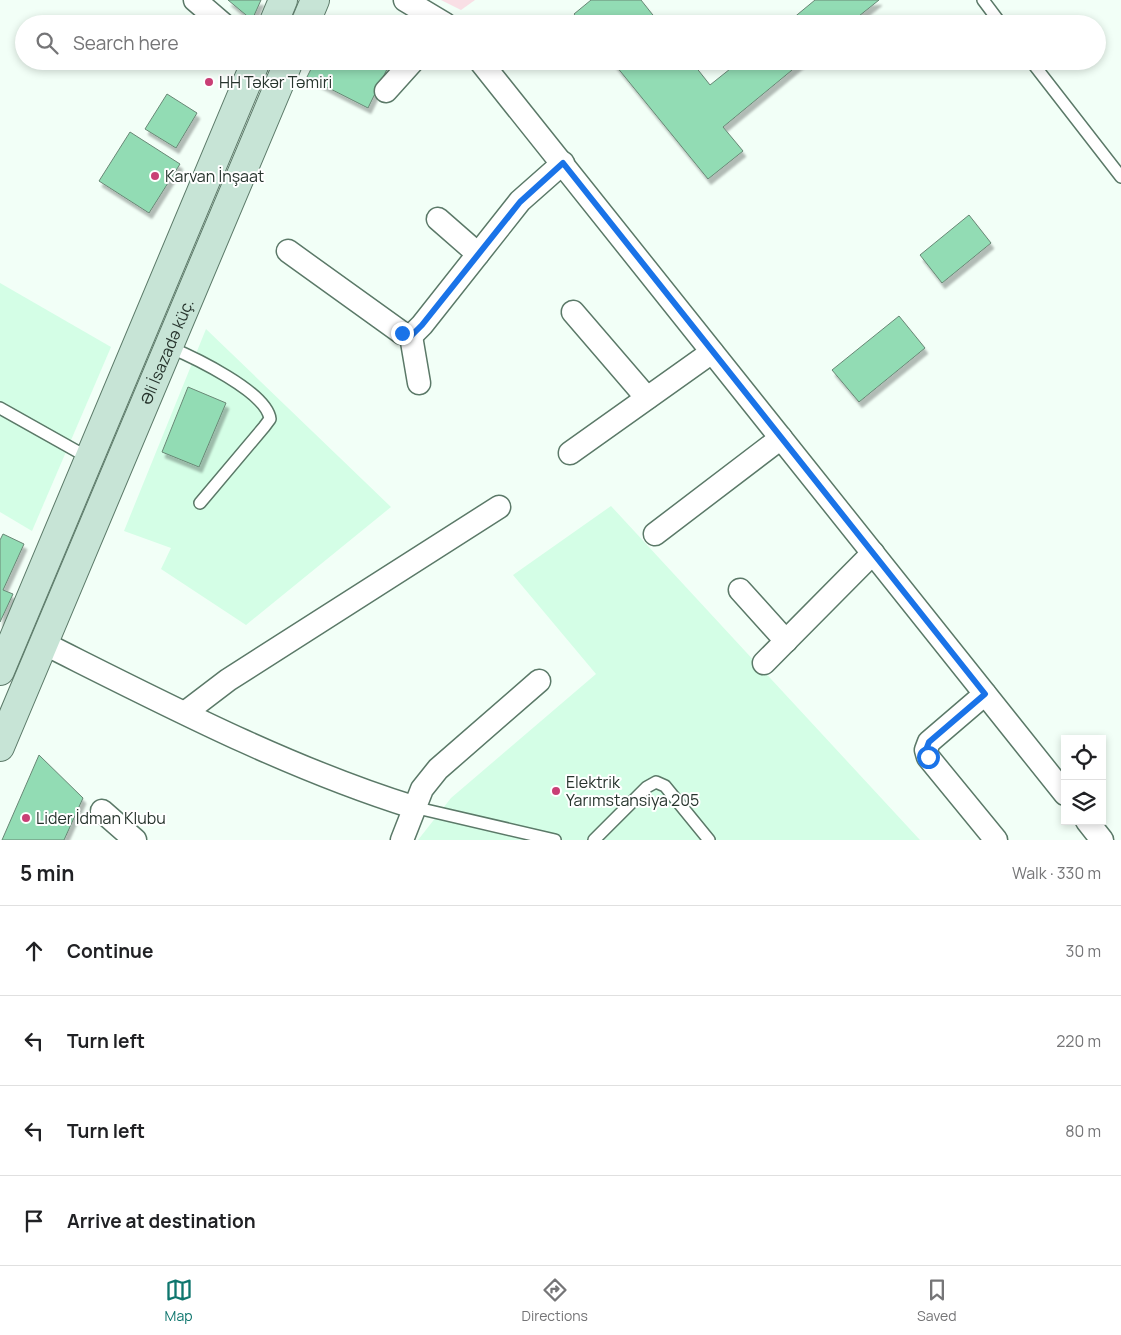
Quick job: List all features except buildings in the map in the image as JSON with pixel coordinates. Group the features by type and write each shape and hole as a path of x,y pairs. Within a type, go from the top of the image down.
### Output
{"main road":[{"path":"277,15 283,0"},
{"path":"309,15 315,0"},
{"name":"Əli İsazadə küç.","path":"1,668 252,70"},
{"name":"Əli İsazadə küç.","path":"28,678 285,70"},
{"path":"17,631 43,643"},
{"path":"0,748 28,678 1,668"}],"street":[{"path":"195,0 212,15"},
{"path":"405,0 430,15"},
{"path":"386,91 404,70"},
{"path":"487,70 1061,789"},
{"path":"411,336 422,325 520,202 563,163"},
{"path":"438,219 478,254"},
{"path":"288,251 402,333 411,336"},
{"path":"573,312 647,398"},
{"path":"411,336 419,383"},
{"path":"570,453 712,352"},
{"path":"655,534 781,438"},
{"path":"186,712 228,680 499,507"},
{"path":"764,663 873,553"},
{"path":"740,590 786,641"},
{"path":"43,643 186,712 330,778 413,807"},
{"path":"402,840 413,807 422,789 438,769 539,681"},
{"path":"985,694 929,742 926,750 928,757 996,840"},
{"path":"102,811 135,840"},
{"path":"1090,825 1102,840"}],"lane":[{"path":"983,0 994,15"},
{"path":"1038,70 1121,177"},
{"path":"167,346 215,368 259,400 269,410 270,418 264,427 200,503"},
{"path":"0,408 89,458"},
{"path":"594,840 647,787 656,782 664,786 709,840"},
{"path":"413,807 555,840"}],"shaded area":[{"path":"441,0 475,0 461,10"},
{"path":"0,283 111,347 32,531 0,512"},
{"path":"206,329 391,507 246,625 161,569 171,548 124,531"},
{"name":"Elektrik Yarımstansiya 205","path":"611,506 920,840 418,840 451,798 596,674 513,575"}],"place":[{"name":"HH Təkər Təmiri","path":"209,82"},
{"name":"Karvan İnşaat","path":"155,176"},
{"name":"Elektrik Yarımstansiya 205","path":"556,791"},
{"name":"Lider İdman Klubu","path":"26,818"}],"route":[{"path":"402,333 411,336 422,325 520,202 563,163 985,694 929,742 926,750 928,757"}]}
